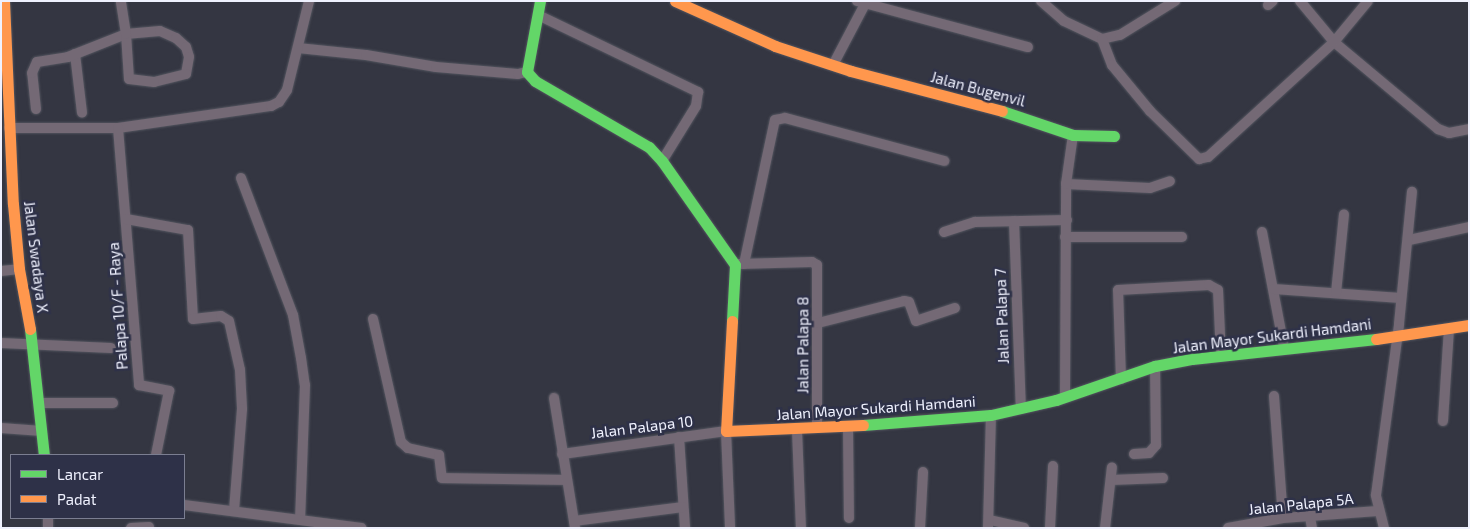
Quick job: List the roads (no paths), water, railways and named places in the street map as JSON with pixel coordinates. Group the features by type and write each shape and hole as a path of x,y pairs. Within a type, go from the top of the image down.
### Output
{"street":[{"name":"Jalan Swadaya X","path":"4,1 7,136 19,269 34,347 44,454"},
{"path":"36,109 32,73 34,64 40,60 75,54 126,34 160,31 176,38 186,47 189,57 186,74 154,82 129,78 126,34 121,1"},
{"path":"7,136 118,128 271,106 279,102 287,90 309,1"},
{"path":"540,1 526,60 526,72 535,81 640,140 662,160 740,264"},
{"name":"Jalan Bugenvil","path":"675,1 775,46 833,65 1022,117 1073,135 1114,136"},
{"path":"699,12 704,1"},
{"path":"1041,1 1064,22 1102,39 1120,35 1175,1"},
{"path":"1300,1 1334,42 1438,129 1449,134 1469,130"},
{"path":"1102,39 1112,65 1150,111 1199,158 1208,157 1334,42 1368,1"},
{"path":"833,65 861,3 1028,47"},
{"path":"538,15 698,92 696,106 662,160"},
{"path":"298,48 366,55 436,67 518,74 526,72"},
{"path":"75,54 82,113"},
{"path":"730,528 726,432 740,264 776,120 785,118 944,161"},
{"name":"Palapa 10/F - Raya","path":"118,128 139,384 169,391 156,454"},
{"path":"1065,397 1066,184 1073,135"},
{"path":"241,178 293,315 301,358 305,385 300,520"},
{"path":"1066,184 1150,188 1170,181"},
{"path":"1384,528 1378,511 1376,496 1379,460 1409,240 1412,192"},
{"path":"1,206 13,204"},
{"path":"1336,293 1344,214"},
{"path":"126,219 188,230 192,318 221,316 229,321 240,370 242,409 234,510"},
{"path":"944,232 975,222 1067,220"},
{"name":"Jalan Palapa 7","path":"1014,221 1021,409"},
{"path":"1409,240 1469,227"},
{"path":"1262,232 1284,347"},
{"path":"1065,237 1182,237"},
{"name":"Jalan Palapa 8","path":"740,264 815,262 818,323 817,428"},
{"path":"1,271 19,269"},
{"path":"1121,379 1118,290 1209,286 1218,290 1221,355"},
{"path":"1274,289 1401,298"},
{"path":"818,323 904,301 909,302 916,321 955,308"},
{"path":"373,319 401,442 408,448 439,455 442,478 566,480"},
{"name":"Jalan Mayor Sukardi Hamdani","path":"726,432 797,430 991,415 1065,397 1155,366 1284,347 1397,337 1469,325"},
{"path":"1443,420 1449,329"},
{"path":"1,343 34,347 111,348"},
{"path":"1134,454 1149,453 1156,445 1155,366"},
{"path":"1274,396 1280,445 1283,518"},
{"path":"554,398 566,480 575,524 683,506"},
{"path":"40,403 113,404"},
{"path":"991,415 989,524 1024,528"},
{"path":"848,426 849,518"},
{"path":"1,428 42,431"},
{"path":"797,430 801,528"},
{"name":"Jalan Palapa 10","path":"562,454 726,432"},
{"path":"679,438 686,528"},
{"path":"1050,528 1053,466"},
{"path":"1105,528 1112,468"},
{"path":"920,528 923,472"},
{"path":"1111,480 1163,478"},
{"path":"185,505 362,528"},
{"name":"Jalan Palapa 5A","path":"1228,528 1243,527 1283,518 1311,522 1378,511"},
{"path":"131,528 149,528"}]}
